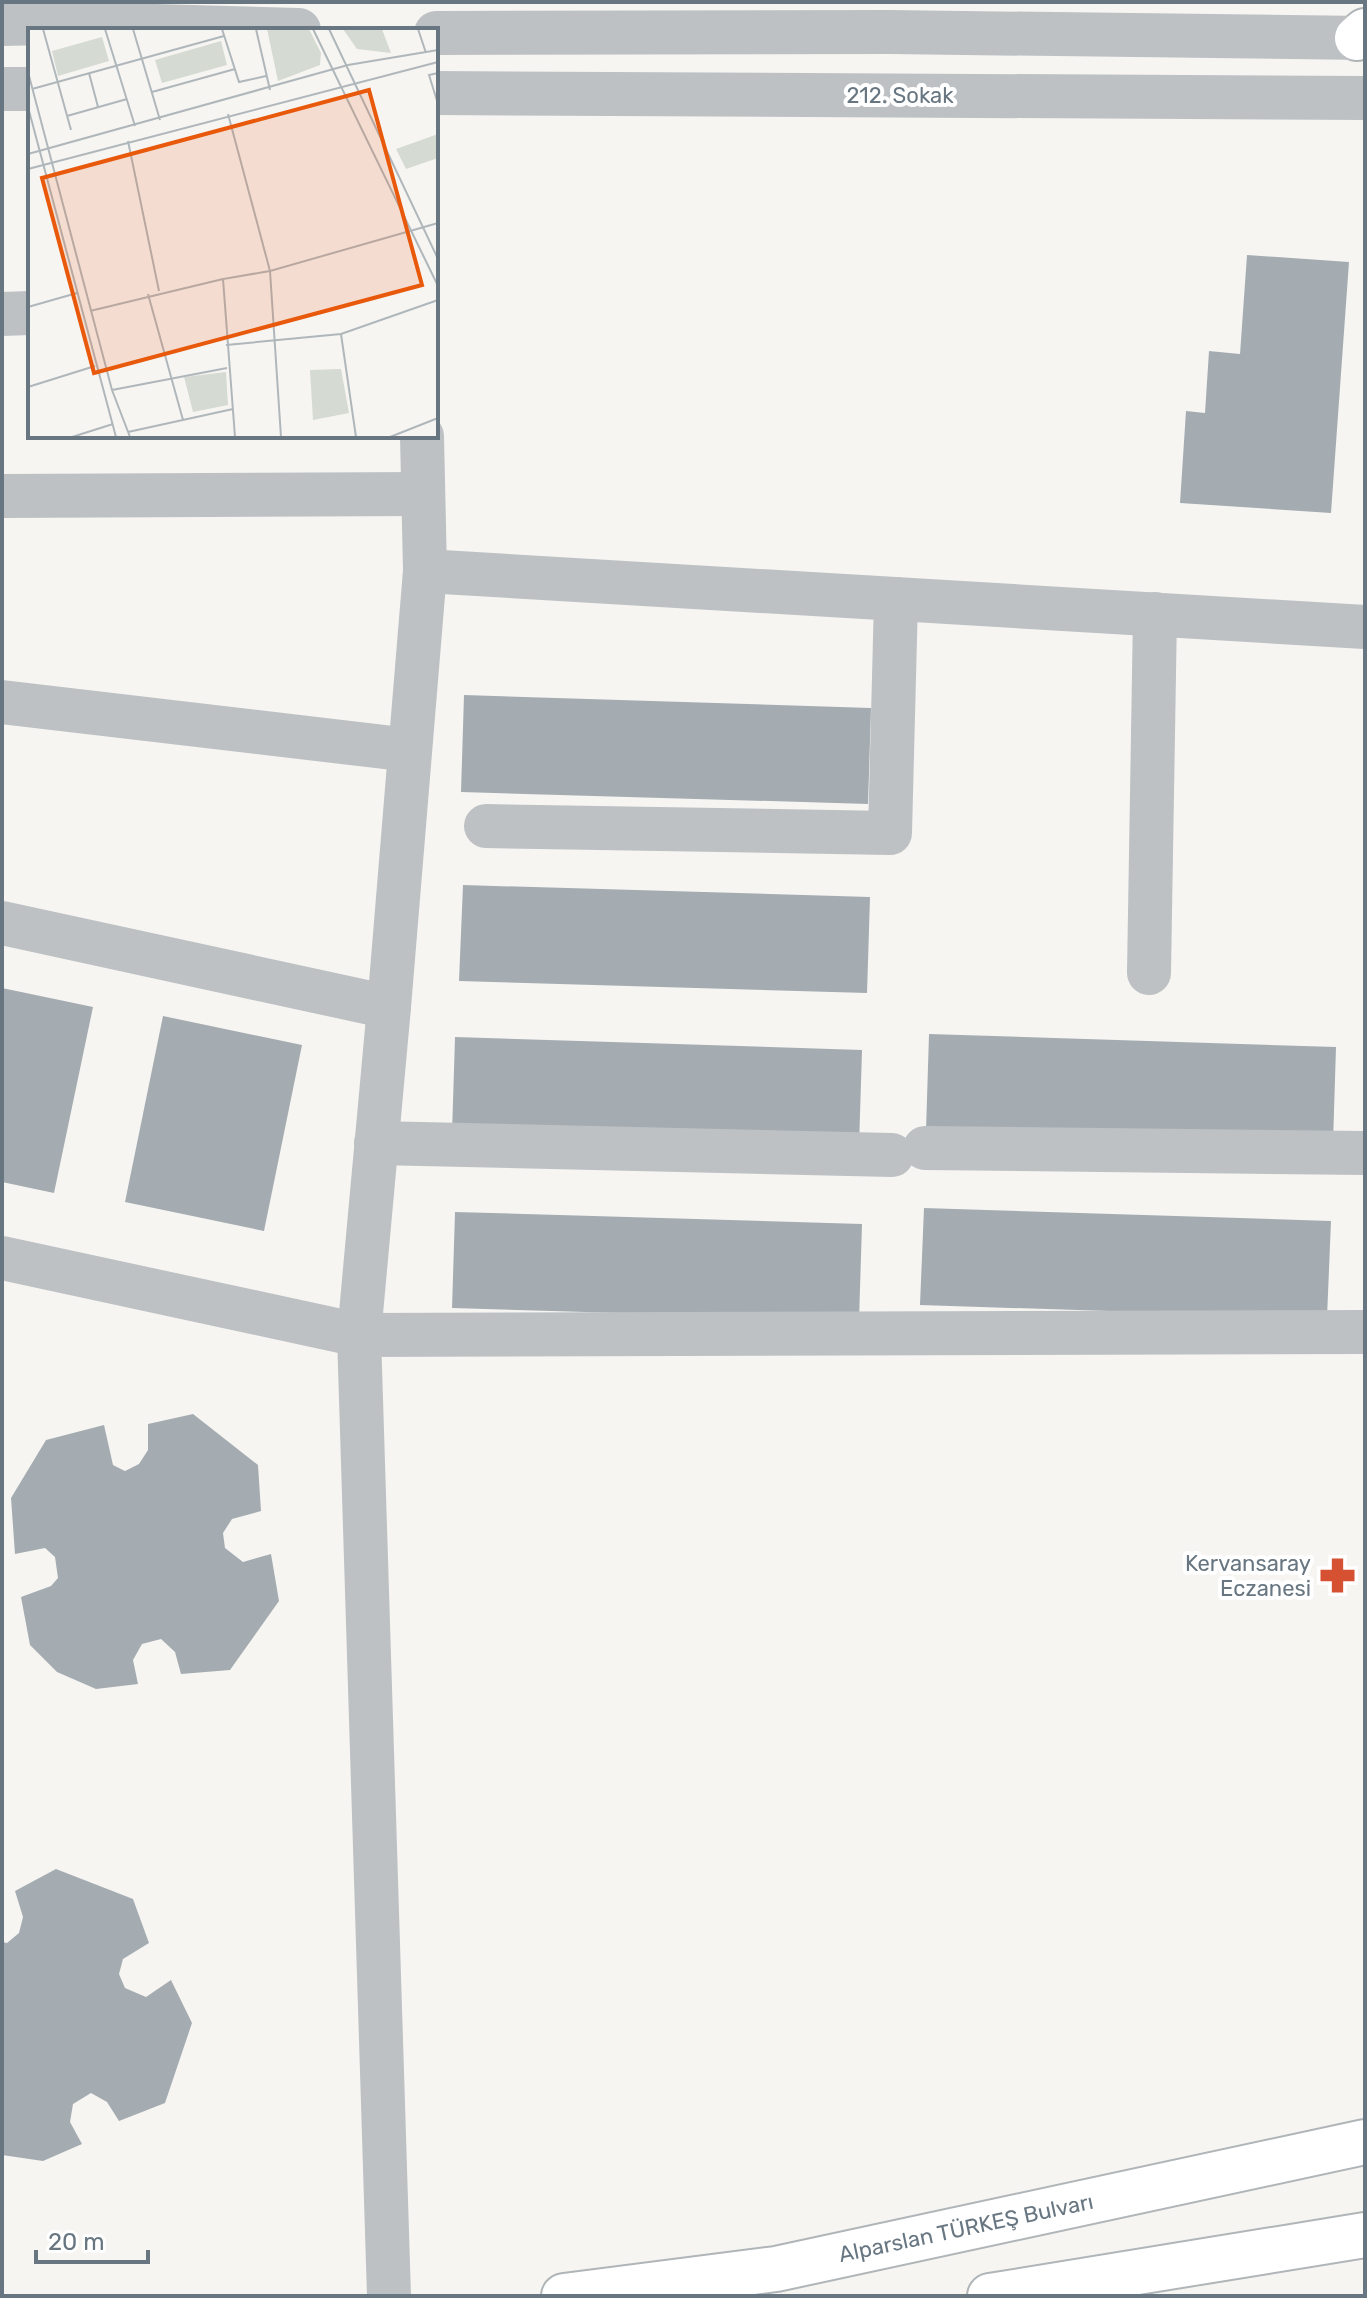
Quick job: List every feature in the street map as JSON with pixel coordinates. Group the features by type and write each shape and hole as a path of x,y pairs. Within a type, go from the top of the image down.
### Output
{"main road":[{"name":"Alparslan TÜRKEŞ Bulvarı","path":"564,2296 776,2269 1365,2142"},
{"path":"990,2296 1365,2235"}],"street":[{"path":"2,24 46,13 269,28"},
{"path":"438,33 552,17 889,32 1362,36"},
{"path":"2,89 28,89"},
{"name":"212. Sokak","path":"438,93 1365,98"},
{"path":"2,314 28,313"},
{"path":"389,2296 359,1335 425,571 422,438"},
{"path":"2,496 423,494"},
{"path":"425,571 1365,627"},
{"path":"486,826 890,833 896,599"},
{"path":"1149,973 1155,614"},
{"path":"2,702 410,750"},
{"path":"2,923 389,1007"},
{"path":"376,1143 909,1152 1365,1153"},
{"path":"2,1258 359,1335 1365,1332"}],"building":[{"path":"1247,255 1349,262 1331,513 1180,503 1186,411 1205,413 1209,351 1240,354"},
{"path":"464,695 871,708 868,804 461,792"},
{"path":"463,885 870,897 867,993 459,981"},
{"path":"2,988 93,1007 54,1193 2,1182"},
{"path":"163,1016 302,1045 264,1231 125,1202"},
{"path":"929,1034 1336,1047 1333,1143 926,1130"},
{"path":"455,1037 862,1050 859,1146 452,1134"},
{"path":"924,1208 1331,1221 1327,1318 920,1305"},
{"path":"455,1212 862,1224 859,1320 452,1308"},
{"path":"193,1414 258,1465 261,1511 232,1519 223,1533 225,1548 243,1562 271,1554 279,1601 230,1670 181,1674 175,1652 161,1639 142,1644 133,1660 138,1684 96,1689 57,1672 30,1645 21,1597 51,1586 58,1578 55,1557 45,1548 15,1554 11,1498 46,1440 104,1425 113,1465 125,1471 139,1464 148,1450 148,1424"},
{"path":"56,1869 133,1899 149,1943 123,1959 119,1974 125,1988 146,1997 171,1980 192,2023 165,2103 119,2121 107,2102 91,2093 73,2104 70,2122 82,2144 43,2161 2,2155 2,1942 7,1943 19,1933 23,1917 15,1891"}],"place":[{"name":"Kervansaray Eczanesi","path":"1337,1576"}]}
